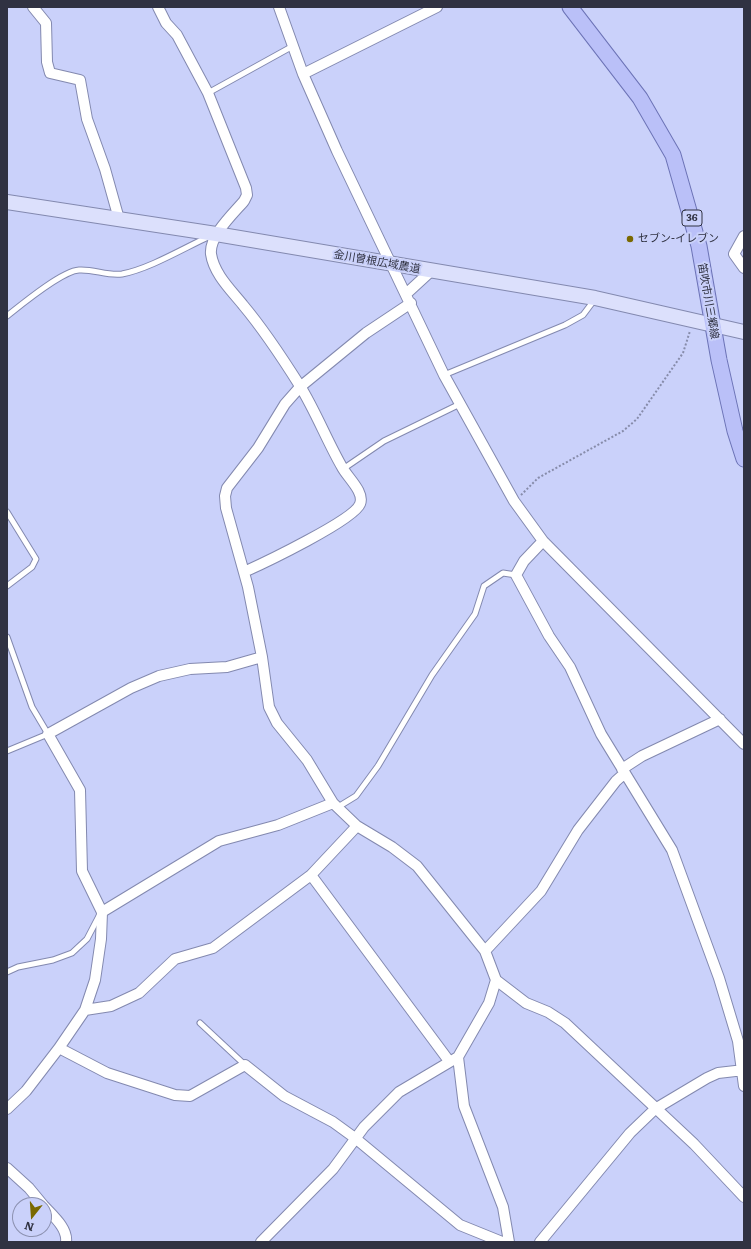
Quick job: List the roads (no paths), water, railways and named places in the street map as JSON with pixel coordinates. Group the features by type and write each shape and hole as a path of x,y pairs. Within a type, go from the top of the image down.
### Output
{"main road":[{"name":"笛吹市川三郷線","path":"570,7 640,98 673,155 699,246 712,325 735,431 744,459"}],"street":[{"path":"34,7 46,23 47,62 50,73 80,80 87,119 105,169 118,219"},
{"path":"158,7 166,23 177,34 208,94 246,188 247,195 244,201 216,234 211,253 220,277 252,315 300,387 343,469 361,495 361,502 358,509 280,556 244,572"},
{"path":"280,7 303,74 337,152 444,375 514,501 543,541 744,744"},
{"path":"303,74 437,7"},
{"name":"金川曽根広域農道","path":"7,202 216,234 392,265 596,298 744,332"},
{"path":"744,236 734,254 744,268"},
{"path":"431,271 408,298 300,387 285,404 258,448 226,492 226,508 244,572 262,658 269,707 277,723 307,760 335,805 357,826 392,847 417,866 485,951 496,980 526,1003 548,1012 565,1023 694,1144 744,1197"},
{"path":"543,541 524,561 516,575 549,636 570,667 600,734 672,850 719,978 738,1041 744,1086"},
{"path":"7,1110 26,1091 59,1048 85,1010 95,980 100,939 102,912 82,871 80,790 48,734 131,688 159,676 190,669 227,667 262,658"},
{"path":"485,951 541,891 578,830 623,771 642,756 720,719"},
{"path":"102,912 219,841 278,825 335,805"},
{"path":"85,1010 112,1006 139,993 175,959 213,948 311,875 357,826"},
{"path":"311,875 449,1061"},
{"path":"261,1242 333,1169 356,1138 399,1092 458,1057 489,1004 496,980"},
{"path":"59,1048 107,1073 175,1095 190,1096 245,1065 284,1096 333,1122 356,1138 460,1226 502,1242"},
{"path":"458,1057 464,1106 502,1207 509,1242"},
{"path":"540,1242 630,1133 655,1109 706,1078 718,1073 743,1070"},
{"path":"7,1168 37,1197"},
{"path":"52,1214 62,1226 67,1238 66,1242"}],"lane":[{"path":"208,94 293,46"},
{"path":"7,316 45,286 77,270 122,274 140,268 216,234"},
{"path":"444,375 565,325 583,316 596,298"},
{"path":"343,469 384,440 460,404"},
{"path":"7,512 36,559 32,567 7,586"},
{"path":"335,805 356,796 378,766 432,675 475,614 484,586 503,573 516,575"},
{"path":"7,637 32,707 48,734 7,751"},
{"path":"7,972 18,967 53,960 72,953 88,938 102,912"},
{"path":"200,1023 245,1065"}],"place":[{"name":"セブン-イレブン","path":"630,239"}]}
